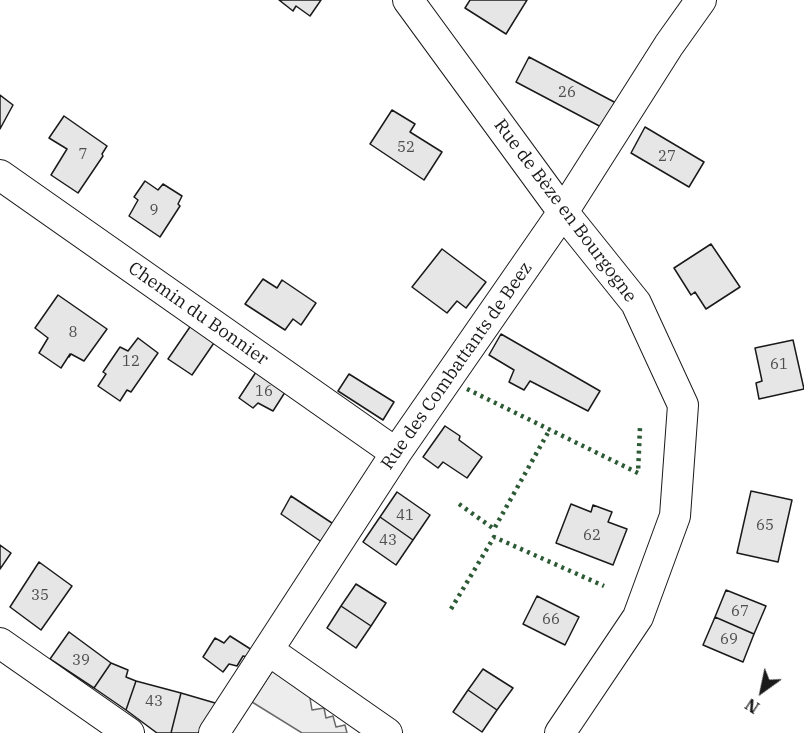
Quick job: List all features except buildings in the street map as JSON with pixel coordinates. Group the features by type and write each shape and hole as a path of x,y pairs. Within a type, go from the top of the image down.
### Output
{"street":[{"name":"Rue de Bèze en Bourgogne","path":"408,0 563,212 636,303 683,405 675,516 638,617 560,733"},
{"name":"Rue des Combattants de Beez","path":"214,733 396,453 563,212 669,45 701,0"},
{"name":"Chemin du Bonnier","path":"0,176 396,453"},
{"path":"0,643 129,733"},
{"path":"268,650 387,733"}],"shaded area":[{"path":"274,668 307,680 312,710 324,708 326,718 333,716 336,727 345,725 347,733 302,733 252,702"}],"hedge":[{"path":"467,389 638,473 640,427"},
{"path":"459,504 494,529 550,429"},
{"path":"451,609 494,537 604,586"}]}
